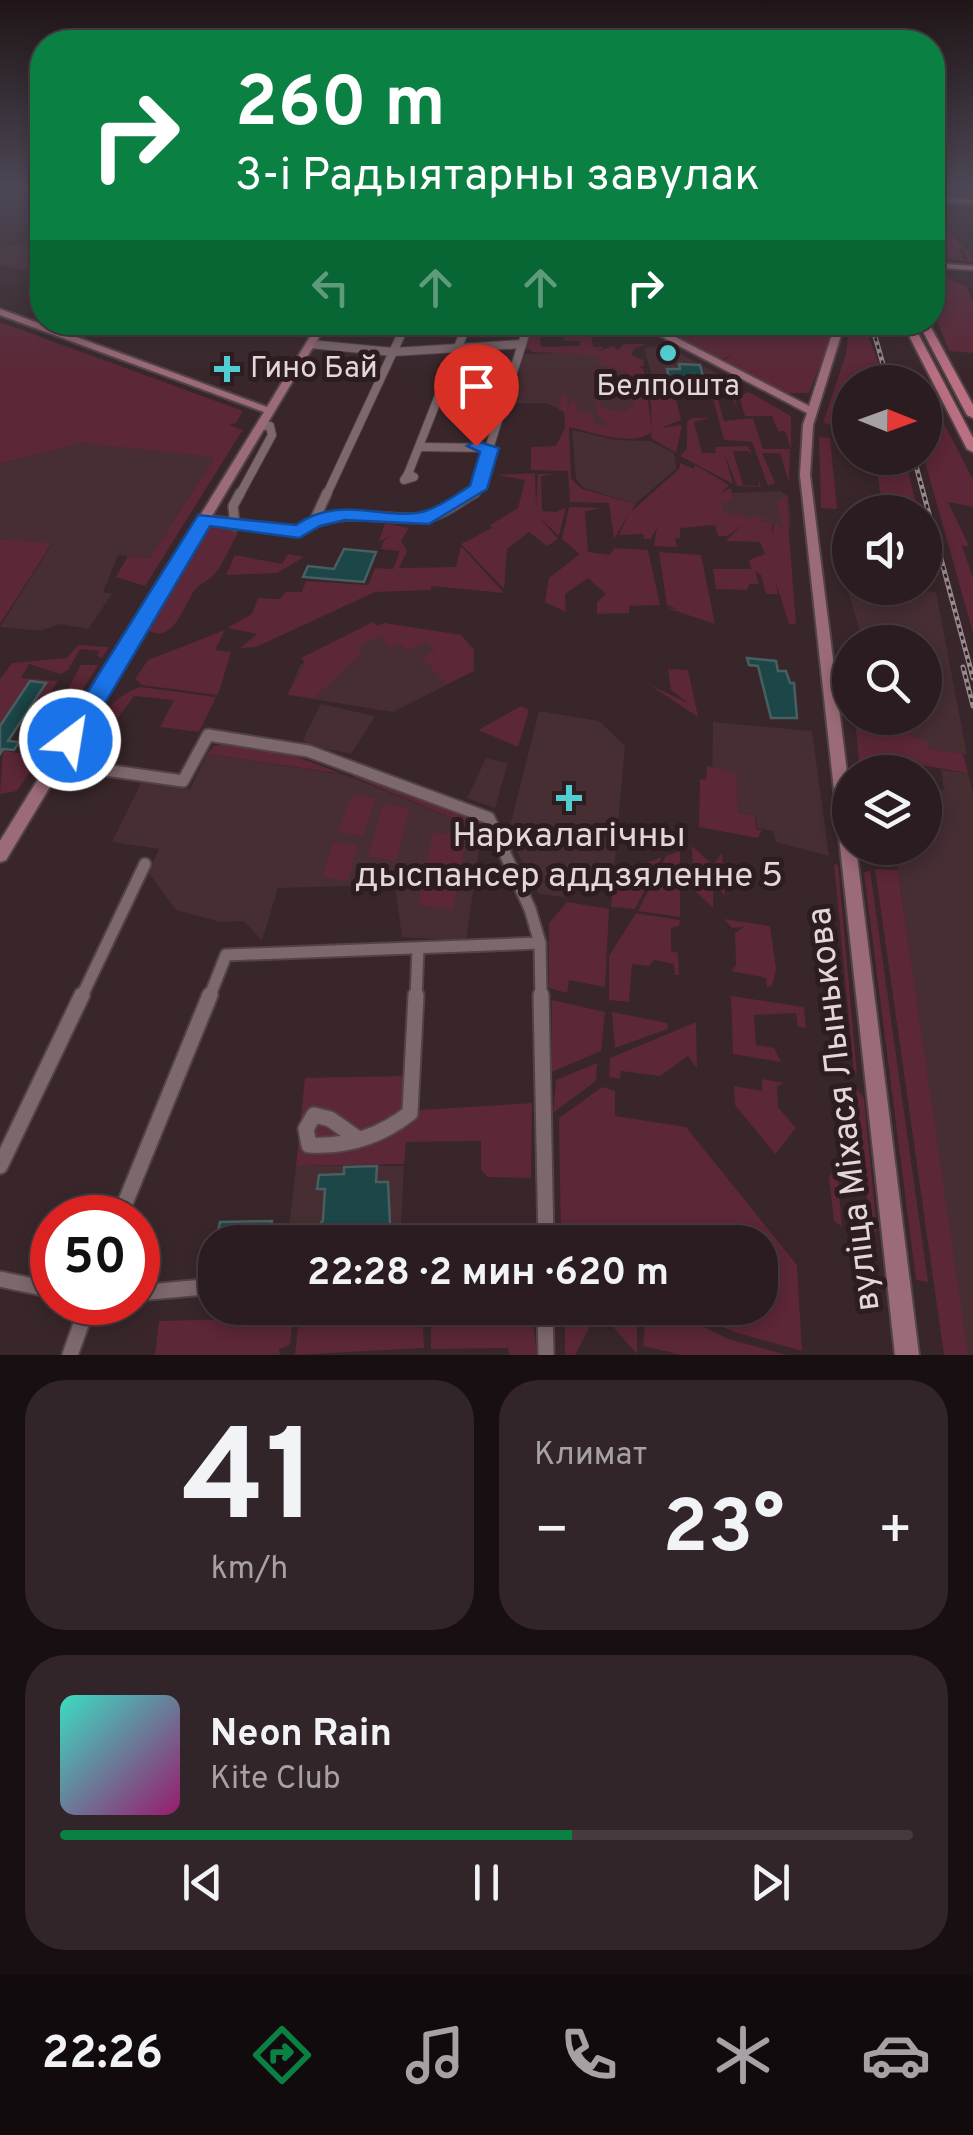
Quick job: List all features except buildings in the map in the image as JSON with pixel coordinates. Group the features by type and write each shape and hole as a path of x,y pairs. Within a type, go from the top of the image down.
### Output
{"main road":[{"path":"914,335 973,449"},
{"path":"928,335 973,415"},
{"path":"954,416 973,436"}],"street":[{"path":"945,264 973,266"},
{"path":"0,312 30,323"},
{"path":"64,335 270,411"},
{"path":"0,855 316,335"},
{"path":"314,521 400,335"},
{"path":"408,474 463,335"},
{"path":"204,519 299,532 314,521 345,514 435,516 478,489 525,335"},
{"path":"663,335 812,412"},
{"name":"вуліца Міхася Лынькова","path":"837,335 812,412 805,447 806,487 908,1355"},
{"path":"310,344 392,352 522,344"},
{"path":"241,399 266,401 282,392"},
{"path":"234,526 233,506 272,436 270,426 262,426"},
{"path":"420,447 490,448"},
{"path":"56,762 183,781 208,735 308,751 490,818 530,908 540,943 546,1225"},
{"path":"0,1166 145,864"},
{"path":"128,1195 219,964 230,954 540,943"},
{"path":"357,1138 395,1127 410,1113 418,949"},
{"path":"0,1278 30,1285"},
{"path":"160,1291 198,1288"},
{"path":"70,1355 81,1325"},
{"path":"545,1325 546,1355"}],"shaded area":[{"path":"0,249 30,249 30,272 0,264"},
{"path":"945,249 959,249 963,259 968,260 964,250 968,249 973,262 945,258"},
{"path":"945,277 967,287 973,303 973,353 949,351 943,335"},
{"path":"0,322 243,411 236,423 229,425 243,430 145,586 116,577 128,556 150,558 215,457 80,443 0,464"},
{"path":"528,335 540,335 541,347 580,346 580,341 565,341 563,335 592,335 593,347 604,347 599,351 613,346 618,350 624,344 648,344 635,348 631,355 643,360 644,366 639,366 644,370 652,431 650,390 662,389 649,384 647,372 655,386 676,386 669,390 674,391 681,420 661,428 682,425 676,453 651,438 652,432 644,437 622,439 569,427 571,479 582,489 635,504 631,512 680,468 680,463 694,469 695,465 729,485 721,493 731,488 733,500 722,503 725,514 745,515 745,522 728,536 718,536 715,525 680,528 680,538 675,539 677,547 654,546 657,527 651,539 644,539 643,534 619,535 629,513 614,539 609,503 570,502 568,471 531,470 531,447 556,446 565,428 564,412 557,409 563,408 558,405 561,396 542,394 567,395 567,412 570,403 578,403 576,412 592,413 594,423 608,426 597,414 593,365 601,408 623,412 634,405 627,372 599,364 598,355 533,352 525,347"},
{"path":"672,335 832,335 809,393 784,393 722,362 732,355 720,360"},
{"path":"848,335 868,335 879,365 842,365"},
{"path":"664,345 734,383 735,388 695,392 655,386 644,348"},
{"path":"599,352 634,367 646,431 639,436 597,426 546,403 515,403 522,354"},
{"path":"717,389 732,390 739,413 730,392 716,392 724,421 753,418 763,449 790,449 789,483 780,453 762,453 775,483 768,486 752,442 724,440 712,395"},
{"path":"749,392 791,416 791,449 785,431 778,431 772,416 745,416 739,396"},
{"path":"832,396 832,425 823,423"},
{"path":"691,418 710,418 694,422 702,453 716,453 715,447 748,446 752,456 748,451 733,451 743,485 759,486 758,478 761,487 737,486 724,452 733,484 680,456 687,449 687,422"},
{"path":"942,420 973,479 973,507 948,502 969,546 962,546 973,578 973,633 942,522 942,495 934,495 929,475 942,475"},
{"path":"572,430 616,440 650,441 674,453 676,469 635,504 584,488 576,479"},
{"path":"819,437 830,438 836,495 832,495 832,509 821,508"},
{"path":"80,443 216,456 150,558 118,555 103,592 112,594 88,629 60,624 40,631 0,627 52,544 0,539 0,464"},
{"path":"535,473 536,508 538,474 556,474 541,476 542,511 557,512 566,507 559,536 539,517 558,539 547,546 529,532 507,549 504,589 461,544 492,528 490,525 518,508 525,480 497,475"},
{"path":"878,475 909,475 914,495 881,495"},
{"path":"780,491 788,496 791,527 724,520 722,500 729,493"},
{"path":"786,496 796,624 789,624 776,583 778,594 766,594 761,575 755,571 759,584 749,584 747,590 716,589 713,569 751,569 749,560 765,554 760,542 726,541 749,517 770,517 758,521 772,523 772,535 774,523 783,527 777,502"},
{"path":"569,507 604,508 585,511 588,552 610,555 614,548 648,550 660,605 629,606 629,613 597,614 597,602 606,594 588,578 565,594 566,612 545,602 549,578 580,554 562,539"},
{"path":"385,523 409,528 401,541 407,551 399,568 456,567 461,546 504,593 432,586 430,590 375,592 256,647 240,648 257,634 227,628 252,614 258,598 280,599 286,592 302,592 306,581 368,585 375,568 393,569 400,551 381,549 384,540 393,535 379,541"},
{"path":"209,524 234,527 238,533 220,566 196,588 169,630 154,633 145,628"},
{"path":"0,539 52,543 0,624"},
{"path":"659,552 701,555 715,624 667,608 677,609 667,605"},
{"path":"288,554 304,557 277,573 226,575 235,555 282,564"},
{"path":"852,605 938,605 967,755 929,749 911,735 942,735 942,625 858,625"},
{"path":"373,622 377,626 384,623 461,635 474,650 473,671 447,684 422,658 435,650 427,642 408,651 400,644 391,648 380,636 357,647 362,653 314,698 288,694 305,663 301,658"},
{"path":"384,623 461,635 474,650 474,671 393,712 288,695 300,665"},
{"path":"225,630 215,650 231,652 218,695 142,685 135,679 148,660"},
{"path":"78,645 109,647 102,658 97,656 99,651 80,649 68,670 60,674 29,664 21,678 58,681 29,728 18,727 45,683 29,682 0,726 0,679 12,663 67,658"},
{"path":"81,665 98,665 57,731 46,730"},
{"path":"668,669 688,670 698,717 648,684 688,703 671,690"},
{"path":"140,687 216,697 199,732 160,727 174,700 134,696 85,762 72,760 109,707"},
{"path":"321,704 375,716 351,754 307,745 303,739"},
{"path":"521,706 529,710 518,747 478,730"},
{"name":"Наркалагічны дыспансер аддзяленне 5","path":"539,711 599,721 625,746 614,870 566,897 539,894 508,834"},
{"path":"713,722 812,731 829,856 776,842 773,831 757,828 756,815 738,813 737,775 712,772"},
{"path":"857,735 912,735 927,740 929,749 963,754 968,773 942,769 942,755 858,755"},
{"path":"35,742 49,744 17,791 0,794 3,751 27,754"},
{"path":"227,744 294,756 343,774 207,754 214,746"},
{"path":"207,754 346,775 476,828 481,837 466,941 402,937 395,885 278,888 262,941 244,921 220,922 176,910 148,872 159,849 112,842 141,783 190,789"},
{"path":"486,758 508,763 495,808 467,798"},
{"path":"707,766 737,774 738,813 755,815 756,829 762,830 758,838 699,827 700,779 706,780"},
{"path":"942,770 968,773 973,794 973,1355 967,1355 897,865 942,865"},
{"path":"359,774 481,819 496,841 479,844 476,828 354,777"},
{"path":"352,794 376,798 363,836 338,832"},
{"path":"383,804 410,808 396,861 368,857"},
{"path":"433,833 466,836 453,910 418,905"},
{"path":"333,842 358,845 348,881 322,877"},
{"path":"692,846 713,865 722,853 725,896 713,883 713,908 693,889"},
{"path":"680,851 680,917 638,911 666,856"},
{"path":"662,857 635,909 611,907 614,875"},
{"path":"834,865 838,865 857,1074"},
{"path":"875,869 898,870 968,1355 944,1355"},
{"path":"870,870 928,1282 916,1280 864,873"},
{"path":"567,902 609,909 605,987 569,980 567,993 549,988 549,923"},
{"path":"636,913 680,920 679,926 671,928 671,951 678,953 679,975 675,975 674,964 654,960 649,966 632,964 629,1002 609,1000 609,956"},
{"path":"724,919 770,926 776,969 772,986 767,987 766,978 731,971 736,965 735,933 744,927 732,928"},
{"path":"731,996 804,1007 806,1028 798,1027 796,1013 754,1015 756,1045 774,1048 781,1062 733,1054"},
{"path":"552,1000 605,1012 601,1051 552,1072"},
{"path":"612,1012 667,1023 668,1029 615,1048"},
{"path":"696,1022 697,1069 688,1056 660,1076 621,1071 620,1079 609,1077 610,1058"},
{"path":"597,1063 596,1081 553,1113 556,1080"},
{"path":"404,1076 403,1104 420,1110 532,1103 531,1178 488,1177 481,1170 481,1141 406,1142 404,1164 296,1166 305,1078"},
{"path":"762,1079 784,1083 777,1087 778,1107 796,1128 775,1154 735,1105 734,1086 762,1091"},
{"path":"602,1087 615,1091 615,1116 686,1127 765,1225 561,1225 559,1118"},
{"path":"856,1088 864,1098 877,1231 871,1237"},
{"path":"836,1096 850,1098 855,1161 838,1178 842,1227 834,1221 829,1177 842,1162"},
{"path":"296,1166 404,1166 401,1225 289,1225"},
{"path":"778,1241 797,1265 802,1351 719,1325 778,1325"},
{"path":"160,1321 292,1325 290,1345 279,1349 280,1355 155,1355"},
{"path":"298,1325 423,1325 424,1348 295,1355"},
{"path":"431,1325 534,1325 537,1355 509,1355 508,1348 431,1349"},
{"path":"565,1325 591,1325 575,1355 565,1355"},
{"path":"612,1325 637,1325 637,1354"},
{"path":"645,1325 700,1325 731,1340 787,1355 682,1355 643,1346"}],"railway":[{"path":"875,335 883,365"},
{"path":"919,475 973,678"},
{"path":"963,667 973,706"}],"place":[{"name":"Белпошта","path":"668,353"},
{"name":"Гино Бай","path":"227,369"},
{"name":"Наркалагічны дыспансер аддзяленне 5","path":"569,798"}],"route":[{"path":"70,740 204,519 247,528 299,532 314,521 345,514 429,518 478,489 490,448 476,446"}]}
